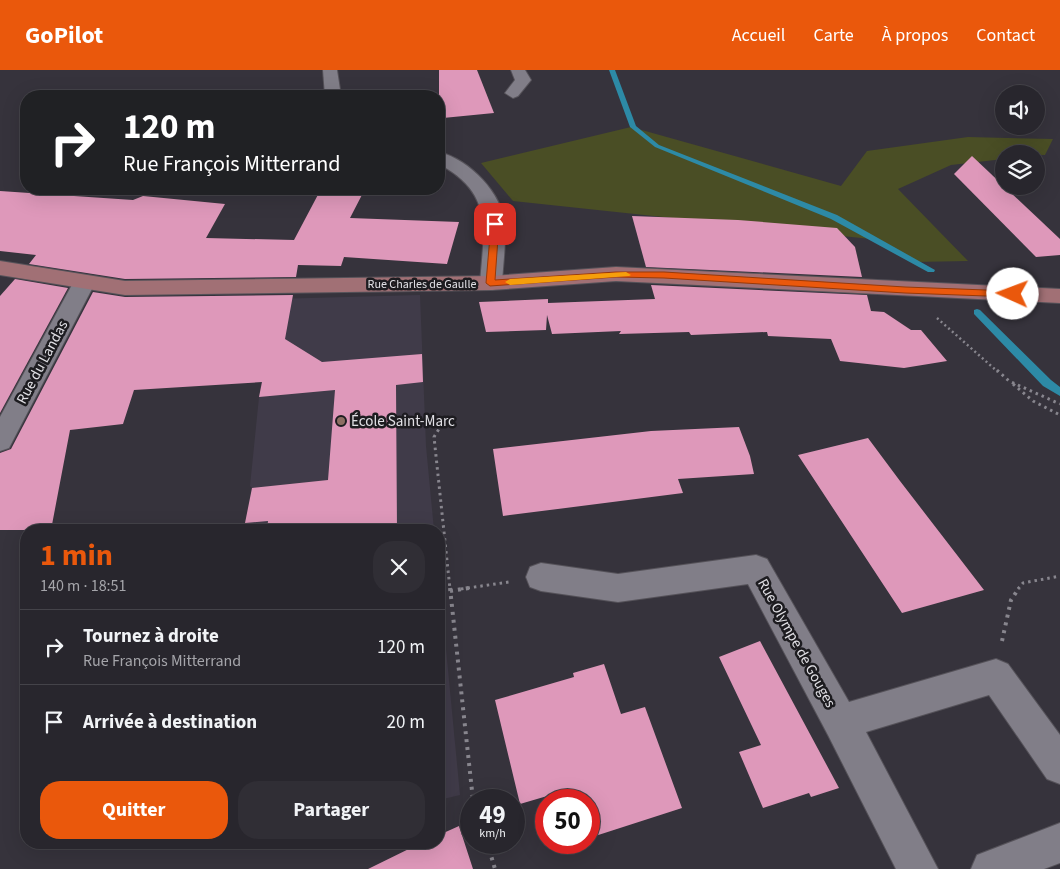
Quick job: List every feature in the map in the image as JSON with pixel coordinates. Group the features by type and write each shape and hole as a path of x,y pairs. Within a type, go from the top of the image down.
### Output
{"main road":[{"name":"Rue Charles de Gaulle","path":"0,268 84,283 125,288 490,283 625,274 905,290 1060,296"}],"street":[{"path":"330,70 332,90"},
{"path":"513,93 523,80 518,70"},
{"path":"445,161 464,172 478,186 488,204 495,224 490,283"},
{"name":"Rue du Landas","path":"0,440 84,283"},
{"name":"Rue Olympe de Gouges","path":"541,577 618,588 756,569 841,722 917,869"},
{"path":"996,676 1060,766"},
{"name":"Rue Olympe de Gouges","path":"841,722 996,676"},
{"path":"991,869 1060,843"}],"path":[{"path":"905,290 1032,401 1060,415"},
{"path":"1009,381 1060,404"},
{"path":"442,424 434,437 443,524"},
{"path":"445,543 472,789"},
{"path":"996,676 1011,600 1023,584 1060,576"},
{"path":"450,591 541,577"},
{"path":"491,854 495,869"}],"shaded area":[{"name":"École Saint-Marc","path":"420,295 426,446 433,524 246,524 252,488 250,486 259,397 274,299"},
{"path":"445,639 460,795 445,799"}],"green space":[{"path":"631,127 841,186 867,151 968,137 1053,139 1045,155 1045,145 995,145 995,160 951,165 898,189 968,261 915,262 880,240 513,201 481,163"}],"building":[{"path":"439,70 477,70 494,113 445,118 445,90 439,90"},
{"path":"972,156 995,178 995,195 1013,195 1060,239 1060,255 1036,257 954,174"},
{"path":"0,191 20,192 20,195 59,195 133,200 143,196 225,204 206,238 294,240 318,195 362,195 350,218 459,222 447,264 344,257 341,266 298,265 296,277 125,279 29,264 36,255 0,251"},
{"path":"632,216 738,220 837,228 855,247 862,277 646,267"},
{"path":"15,279 68,288 0,413 0,296"},
{"path":"651,285 867,295 871,311 884,312 911,330 921,330 947,361 904,368 840,361 831,339 768,336 767,332 691,335 689,332 619,334 621,331 552,334 547,315 546,330 486,332 479,302 548,299 548,303 655,299"},
{"path":"93,292 125,297 293,295 285,339 322,362 422,354 423,382 396,385 397,524 268,524 268,521 245,523 252,488 328,480 335,390 259,397 262,382 134,390 123,424 70,430 52,524 20,524 20,530 0,530 0,453 11,449"},
{"path":"739,427 750,456 754,474 678,479 683,493 503,516 493,449 651,431"},
{"path":"868,438 984,590 902,613 798,455"},
{"path":"760,641 839,788 811,797 809,793 763,808 739,752 761,745 719,657"},
{"path":"604,664 621,714 645,707 682,808 600,834 600,789 535,789 535,800 525,803 525,789 516,789 495,700 574,677 573,673"},
{"path":"459,826 460,854 468,854 473,869 368,869 409,849 445,849 445,832"}],"waterway":[{"path":"612,70 633,127 657,146 834,217 931,270"},
{"path":"977,312 1047,383 1060,392"}],"slow traffic":[{"path":"510,282 616,274 626,275"}],"place":[{"name":"École Saint-Marc","path":"341,421"}],"route":[{"path":"495,224 490,283 616,274 664,275 905,290 1013,294"}]}
